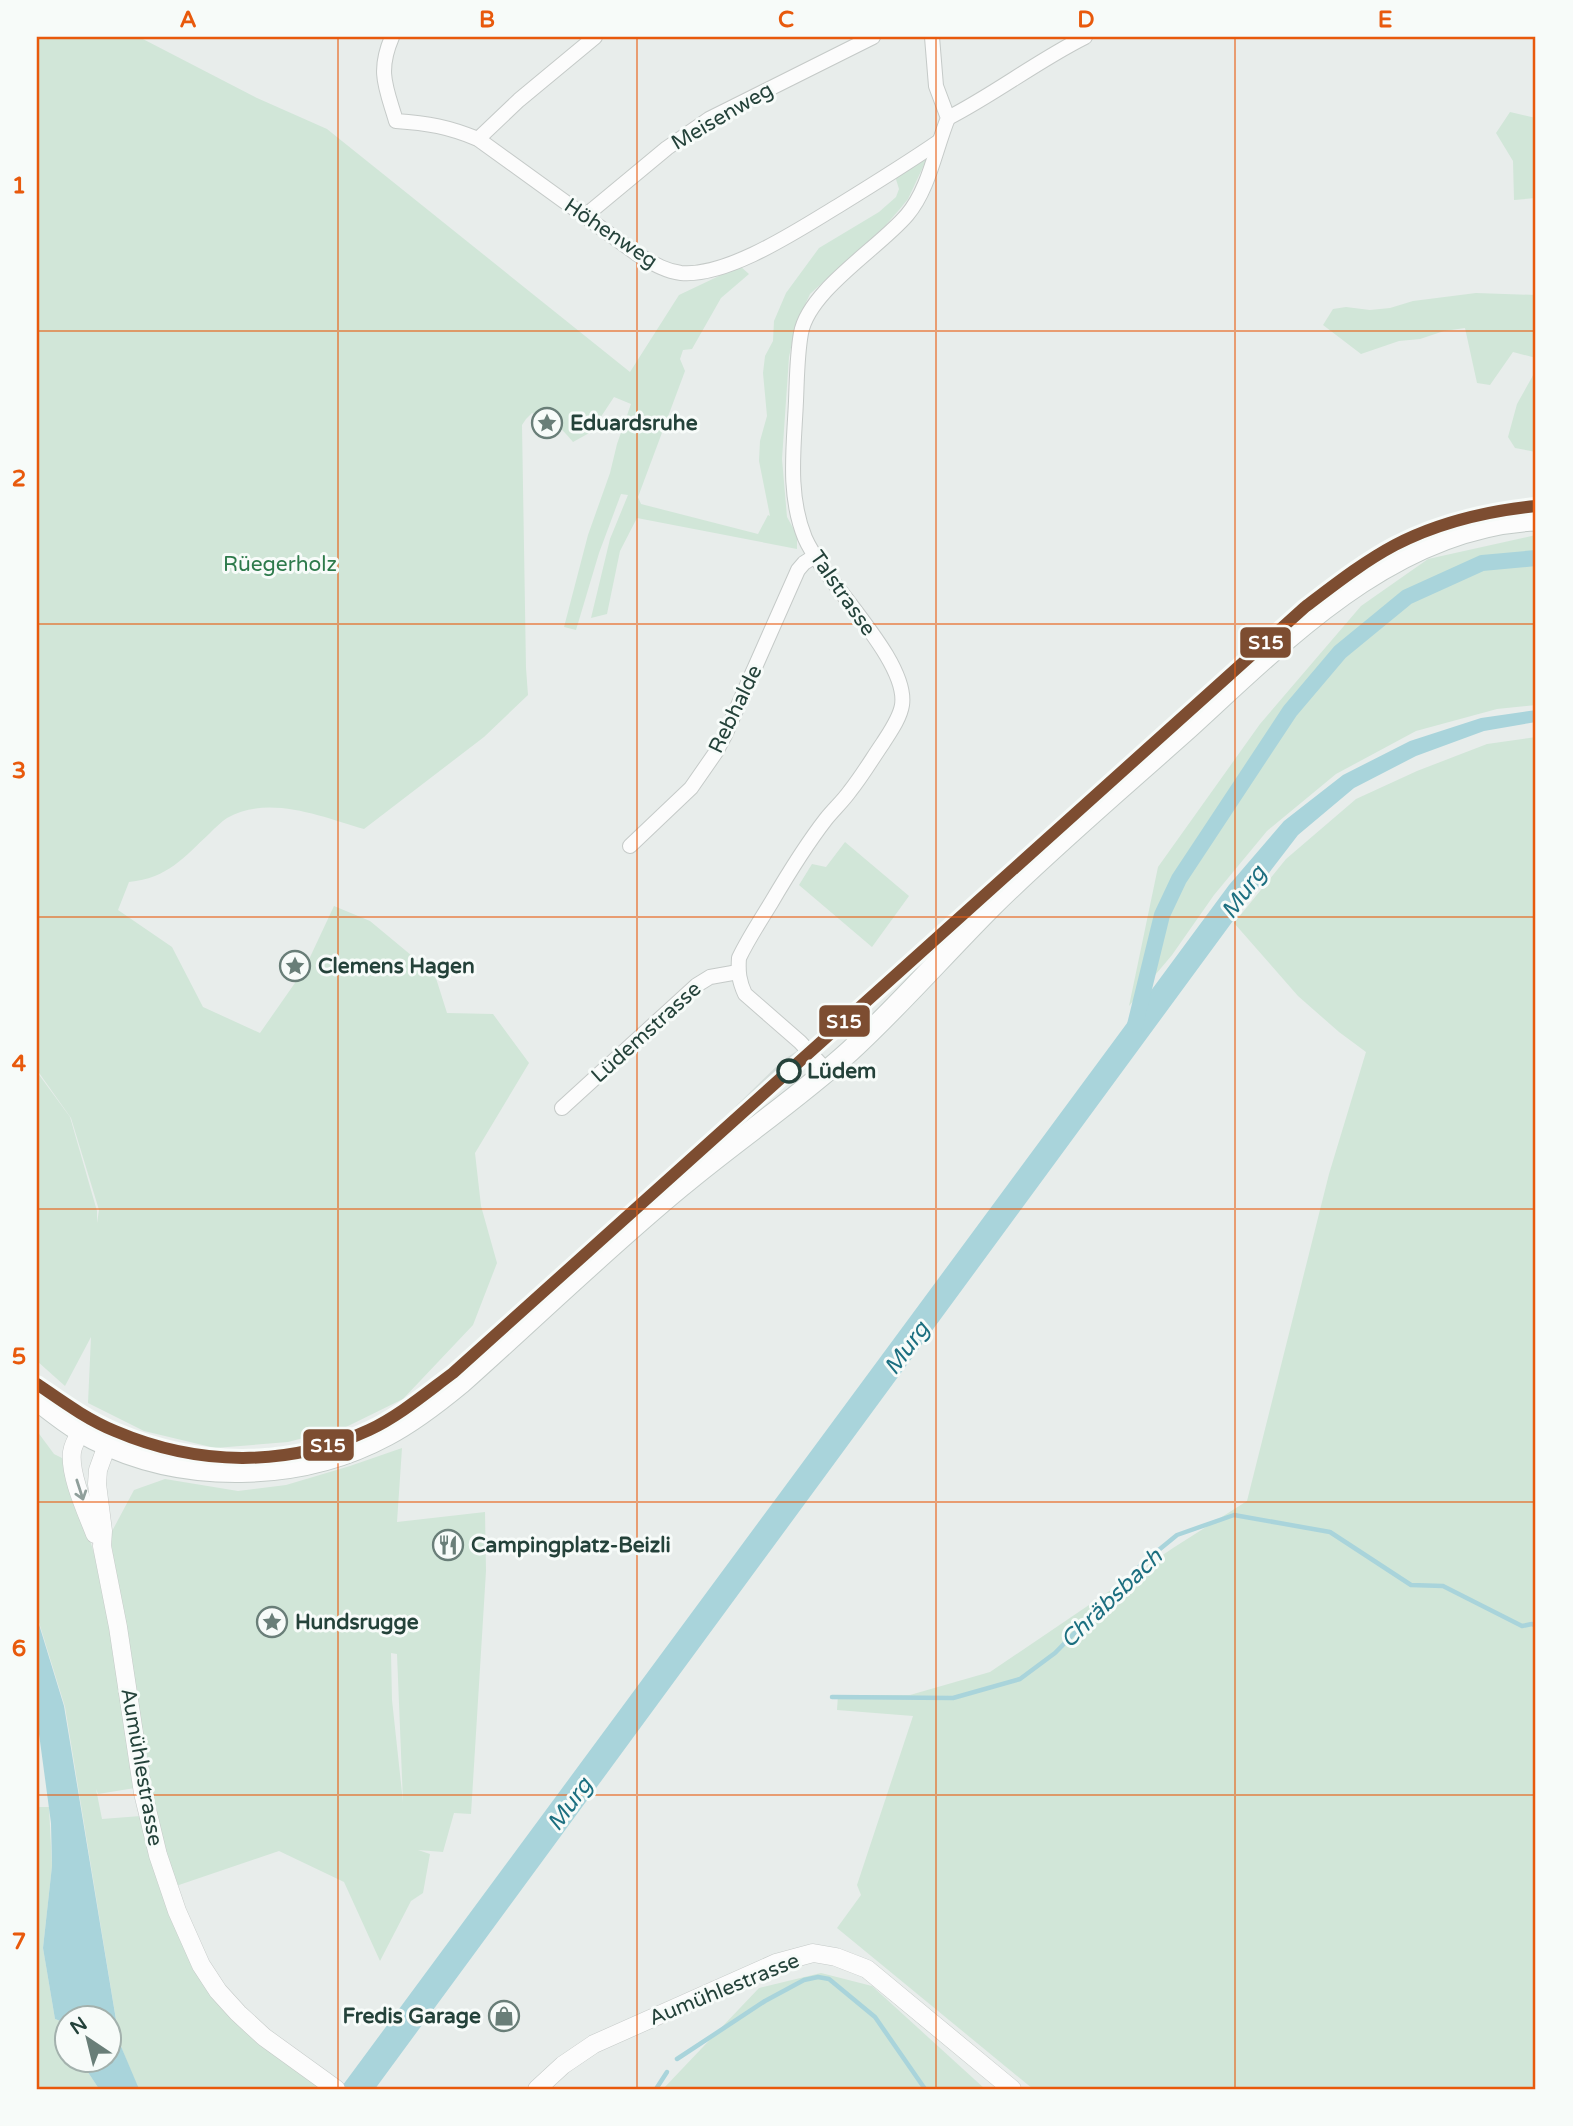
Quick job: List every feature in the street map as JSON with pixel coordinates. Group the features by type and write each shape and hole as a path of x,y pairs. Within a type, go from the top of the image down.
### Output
{"main road":[{"path":"37,1400 81,1432 107,1445 157,1461 231,1472 299,1466 325,1460 354,1451 387,1435 431,1407 461,1383 669,1196 827,1071 900,1003 1010,888 1265,658 1331,605 1388,566 1435,544 1490,526 1536,520"}],"street":[{"name":"Höhenweg","path":"392,37 384,55 383,76 397,121 429,123 478,139 637,254 660,268 682,273 705,271 735,262 789,235 939,142"},
{"path":"478,139 519,100 595,37"},
{"name":"Meisenweg","path":"585,216 667,148 709,119 873,37"},
{"path":"932,37 936,86 948,118 980,102 1034,65 1085,37"},
{"name":"Talstrasse","path":"738,972 739,958 745,945 799,856 857,782 894,725 902,705 897,675 875,637 815,556 800,520 793,475 798,359 802,330 809,314 834,284 907,215 919,196 935,159 948,118"},
{"name":"Rebhalde","path":"630,846 691,788 703,772 726,735 798,570 815,556"},
{"path":"738,972 745,993 800,1042 827,1071"},
{"name":"Lüdemstrasse","path":"562,1108 697,985 710,976 738,972"},
{"name":"Aumühlestrasse","path":"81,1432 73,1447 73,1468 95,1534 102,1546"},
{"name":"Aumühlestrasse","path":"107,1445 97,1470 102,1546 116,1615 142,1793 158,1855 180,1920 201,1965 218,1991 238,2013 264,2037 336,2089"},
{"name":"Aumühlestrasse","path":"537,2089 563,2065 594,2044 776,1963 813,1953 836,1956 867,1969 1012,2089"}],"shaded area":[{"path":"1536,498 1536,510 1469,521 1411,543 1359,571 1307,610 456,1376 416,1407 369,1434 319,1453 268,1461 202,1461 149,1450 96,1429 37,1389 37,1374 86,1410 134,1432 183,1446 236,1451 289,1446 339,1434 386,1414 412,1398 533,1293 733,1114 736,1106 782,1061 816,1038 1284,616 1351,565 1407,532 1466,510"}],"green space":[{"name":"Rüegerholz","path":"37,37 139,37 257,98 327,129 630,372 679,295 740,266 749,274 721,298 692,349 683,350 680,359 685,371 638,497 641,504 758,534 768,515 770,516 759,461 760,441 767,416 763,373 765,356 773,341 774,321 786,293 819,248 879,212 896,197 899,189 895,176 929,154 908,199 885,226 810,294 796,324 789,357 782,459 787,517 797,535 797,549 637,518 620,551 607,614 591,618 610,539 628,495 621,494 599,553 576,630 564,627 588,535 631,404 614,397 591,432 573,442 555,424 532,413 522,425 528,695 484,737 364,829 296,810 260,808 243,811 225,820 165,871 143,880 129,882 118,910 172,947 203,1007 260,1033 304,970 334,906 370,921 435,975 447,1013 493,1014 529,1063 475,1153 481,1206 497,1263 473,1325 403,1399 346,1427 288,1442 215,1448 144,1431 88,1403 91,1337 65,1386 37,1361 37,1072 70,1117 97,1211 97,1223 99,1210 71,1118 37,1070"},
{"path":"1510,112 1536,118 1536,198 1514,200 1513,161 1496,133"},
{"path":"1476,293 1536,295 1536,358 1513,352 1490,385 1477,383 1465,328 1399,341 1361,354 1323,325 1333,309 1390,308 1413,301"},
{"path":"1536,370 1536,452 1515,448 1508,437 1517,404"},
{"path":"1536,535 1536,705 1497,709 1416,731 1336,774 1267,831 1214,895 1172,955 1129,1006 1158,867 1260,724 1361,606 1428,559"},
{"path":"1536,737 1536,2089 1033,2089 837,1928 861,1895 857,1885 913,1716 837,1710 838,1695 910,1695 990,1672 1247,1501 1329,1174 1366,1052 1298,996 1234,923 1286,859 1356,799 1417,771 1487,744"},
{"path":"845,842 909,896 872,947 799,885 812,864 826,867"},
{"path":"37,1431 54,1454 64,1459 101,1575 135,1788 98,1794 96,1789 102,1819 141,1816 167,1902 192,1966 218,2001 321,2089 138,2089 122,2049 122,2004 113,2004 65,1707 37,1616"},
{"path":"402,1448 397,1522 485,1512 486,1571 471,1814 454,1813 443,1852 418,1850 430,1854 423,1893 411,1901 380,1961 344,1882 279,1851 176,1886 150,1794 110,1535 134,1490 165,1479 238,1491 286,1485","holes":["391,1653 397,1654 403,1802 392,1700"]},
{"path":"37,1807 49,1807 52,1866 43,1948 52,2004 52,2074 89,2074 99,2089 37,2089"},
{"path":"821,1973 872,1986 985,2089 663,2089 759,1988"}],"water":[{"name":"Murg","path":"1536,710 1536,722 1484,731 1416,756 1354,788 1298,835 375,2089 340,2089 1229,885 1284,821 1343,775 1410,741 1481,718"},
{"path":"37,1618 64,1706 113,2004 52,2004 43,1948 52,1866 51,1823 37,1719"},
{"path":"122,2049 139,2089 99,2089 89,2074 122,2074"}],"waterway":[{"path":"1135,1025 1162,915 1179,879 1290,711 1340,652 1407,597 1482,563 1536,558"},
{"name":"Chräbsbach","path":"832,1697 953,1698 1020,1679 1055,1653 1144,1562 1177,1535 1234,1515 1330,1532 1411,1585 1443,1586 1522,1626 1536,1626"},
{"path":"677,2059 765,2001 804,1980 818,1977 829,1979 875,2017 925,2089"},
{"path":"656,2089 667,2072"}],"transit line":[{"name":"S15","path":"37,1384 84,1415 115,1431 146,1443 210,1456 242,1458 306,1451 369,1430 391,1418 453,1373 1305,607 1349,574 1412,537 1464,519 1536,506"}],"place":[{"name":"Eduardsruhe","path":"547,423"},
{"name":"Clemens Hagen","path":"295,966"},
{"name":"Lüdem","path":"789,1071"},
{"name":"Campingplatz-Beizli","path":"448,1545"},
{"name":"Hundsrugge","path":"272,1622"},
{"name":"Fredis Garage","path":"504,2016"}]}
